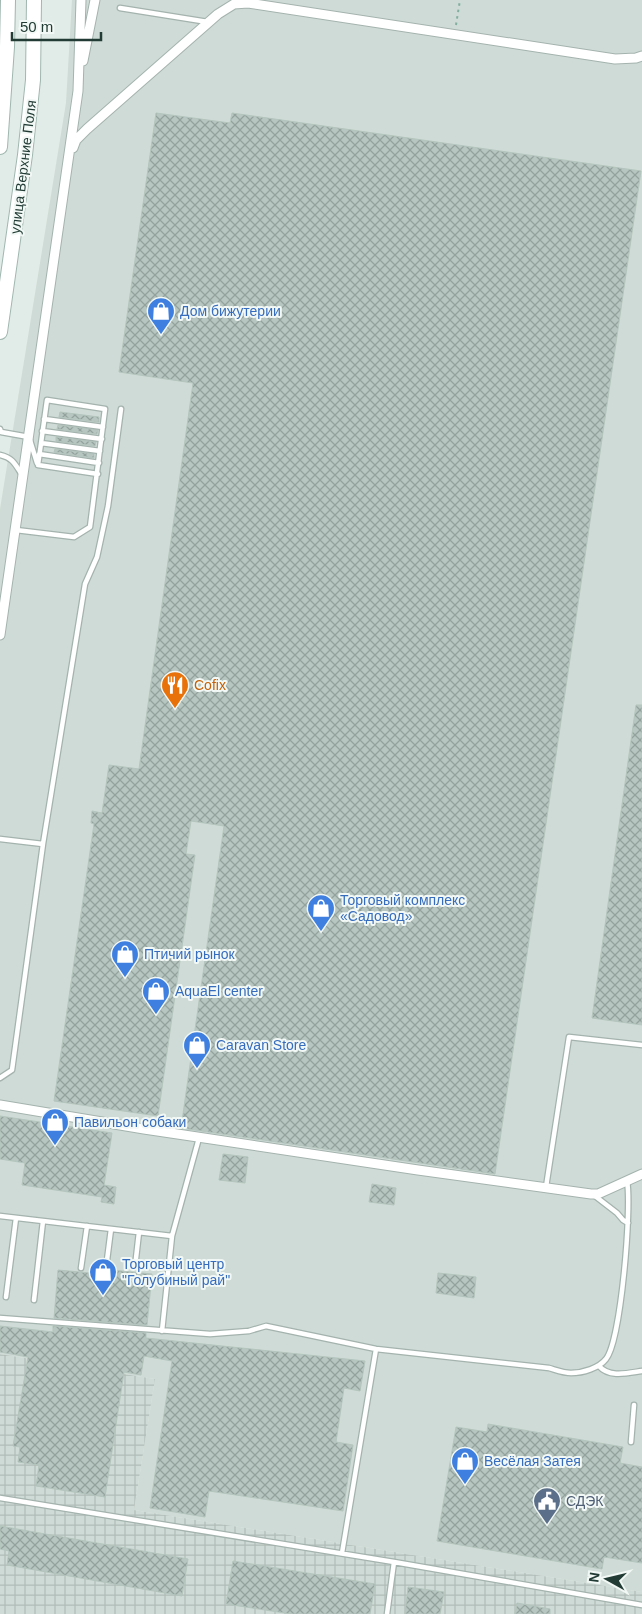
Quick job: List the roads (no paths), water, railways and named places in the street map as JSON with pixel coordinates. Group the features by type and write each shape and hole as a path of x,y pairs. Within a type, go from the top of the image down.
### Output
{"main road":[{"path":"0,17 7,0"},
{"name":"улица Верхние Поля","path":"0,147 7,47 7,0"},
{"name":"улица Верхние Поля","path":"0,332 25,155 33,80 34,0"}],"street":[{"path":"78,91 81,0"},
{"path":"0,635 78,91 95,0"},
{"path":"69,157 76,140 87,129 218,14 234,4 248,3 616,59 642,56"},
{"path":"0,1105 591,1194 598,1194 642,1174"}],"lane":[{"path":"120,8 209,22"},
{"path":"16,530 74,537 90,527 106,409 47,400 38,465"},
{"path":"0,1078 12,1070 43,844 85,584 97,558 108,506 121,410"},
{"path":"44,419 103,427"},
{"path":"0,429 1,432 29,437 38,465"},
{"path":"42,431 102,439"},
{"path":"41,443 100,451"},
{"path":"39,454 99,463"},
{"path":"0,456 8,457 24,478"},
{"path":"38,465 98,474"},
{"path":"0,839 43,844"},
{"path":"546,1188 569,1036 642,1045"},
{"path":"162,1331 172,1236 199,1136"},
{"path":"0,1318 210,1334 249,1331 266,1326 376,1349 549,1368 571,1373 589,1370 599,1366 606,1360 615,1338 628,1223 630,1198 628,1181"},
{"path":"591,1194 618,1213 628,1223"},
{"path":"0,1216 172,1236"},
{"path":"6,1297 16,1218"},
{"path":"34,1300 43,1221"},
{"path":"81,1268 86,1226"},
{"path":"106,1268 111,1229"},
{"path":"135,1267 138,1232"},
{"path":"342,1553 376,1349"},
{"path":"599,1366 604,1371 612,1374 642,1372"},
{"path":"631,1442 634,1405"},
{"path":"0,1498 342,1553 642,1605"},
{"path":"387,1614 394,1562"}],"place":[{"name":"Дом бижутерии","path":"161,335"},
{"name":"Cofix","path":"175,709"},
{"name":"Торговый комплекс «Садовод»","path":"321,932"},
{"name":"Птичий рынок","path":"125,978"},
{"name":"AquaEl center","path":"156,1015"},
{"name":"Caravan Store","path":"197,1069"},
{"name":"Павильон собаки","path":"55,1146"},
{"name":"Торговый центр \"Голубиный рай\"","path":"103,1296"},
{"name":"Весёлая Затея","path":"465,1485"},
{"name":"СДЭК","path":"547,1525"}]}
